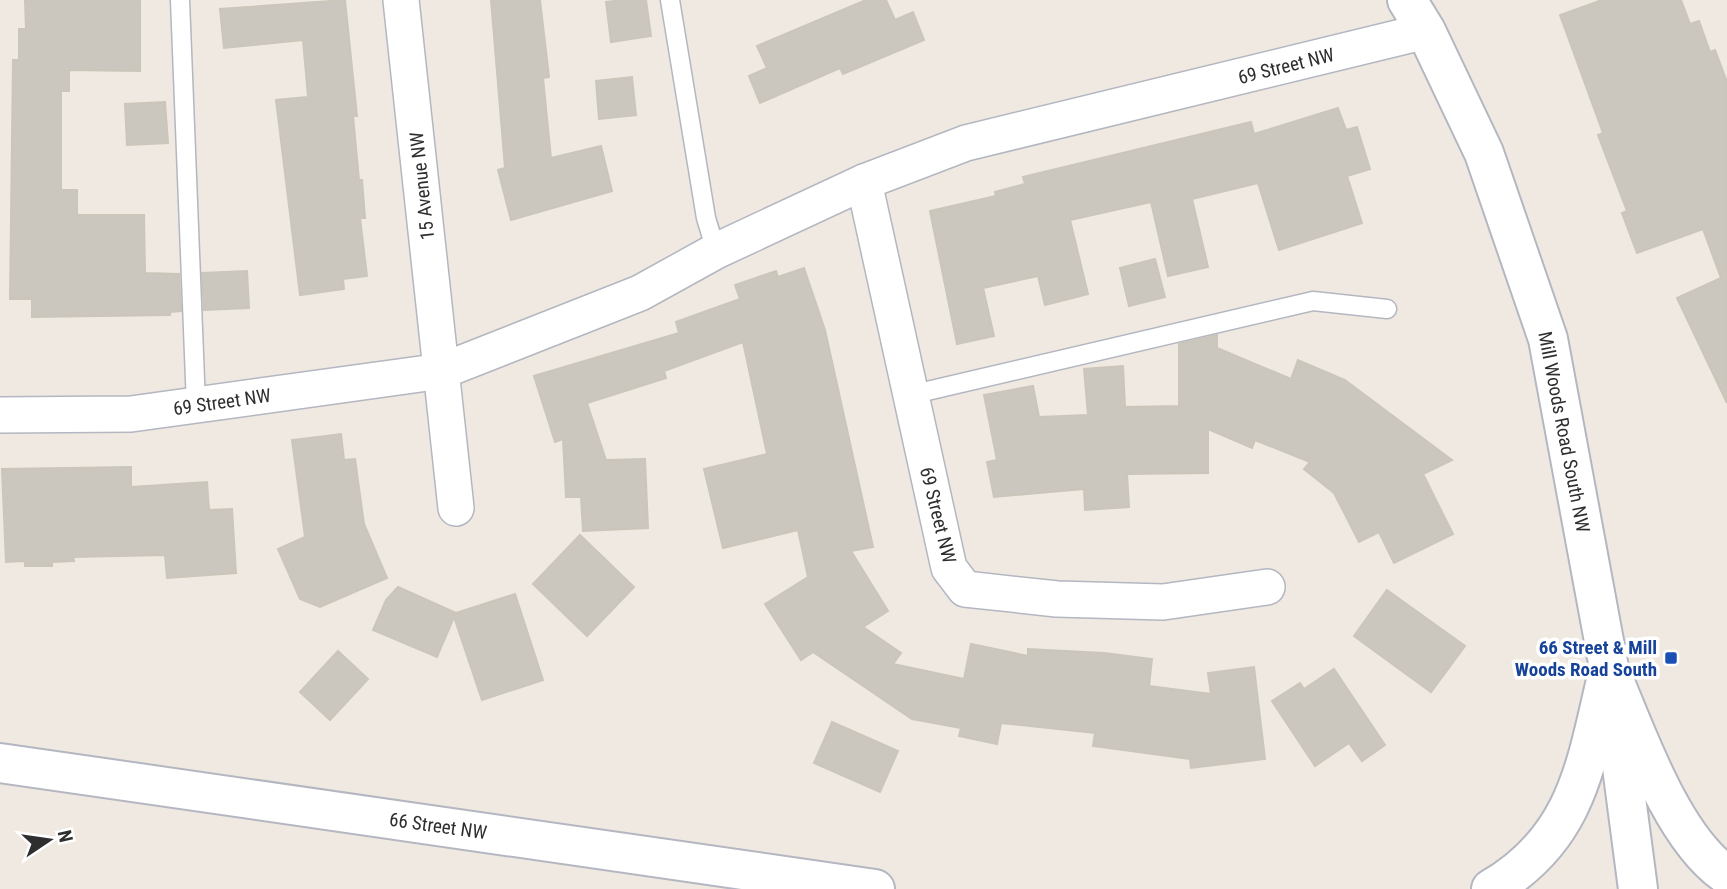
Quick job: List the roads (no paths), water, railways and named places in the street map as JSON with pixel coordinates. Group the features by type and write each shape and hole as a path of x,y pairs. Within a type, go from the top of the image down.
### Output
{"main road":[{"name":"Mill Woods Road South NW","path":"1417,16 1484,153 1548,339 1609,668 1637,889"},
{"path":"1609,668 1654,771 1682,825 1706,857 1727,875"},
{"path":"1490,889 1532,861 1555,835 1584,768 1609,668"},
{"name":"66 Street NW","path":"0,763 875,889"}],"street":[{"name":"15 Avenue NW","path":"401,0 442,371"},
{"name":"69 Street NW","path":"0,415 131,414 442,371 640,293 716,251 864,182 966,144 1417,16"},
{"name":"69 Street NW","path":"864,182 948,568 965,589 1057,599 1163,603 1267,587"},
{"path":"442,371 456,508"}],"lane":[{"path":"180,0 196,405"},
{"path":"670,0 706,218 716,251"},
{"path":"910,395 1313,301 1387,309"}],"place":[{"name":"66 Street & Mill Woods Road South","path":"1671,658"}]}
